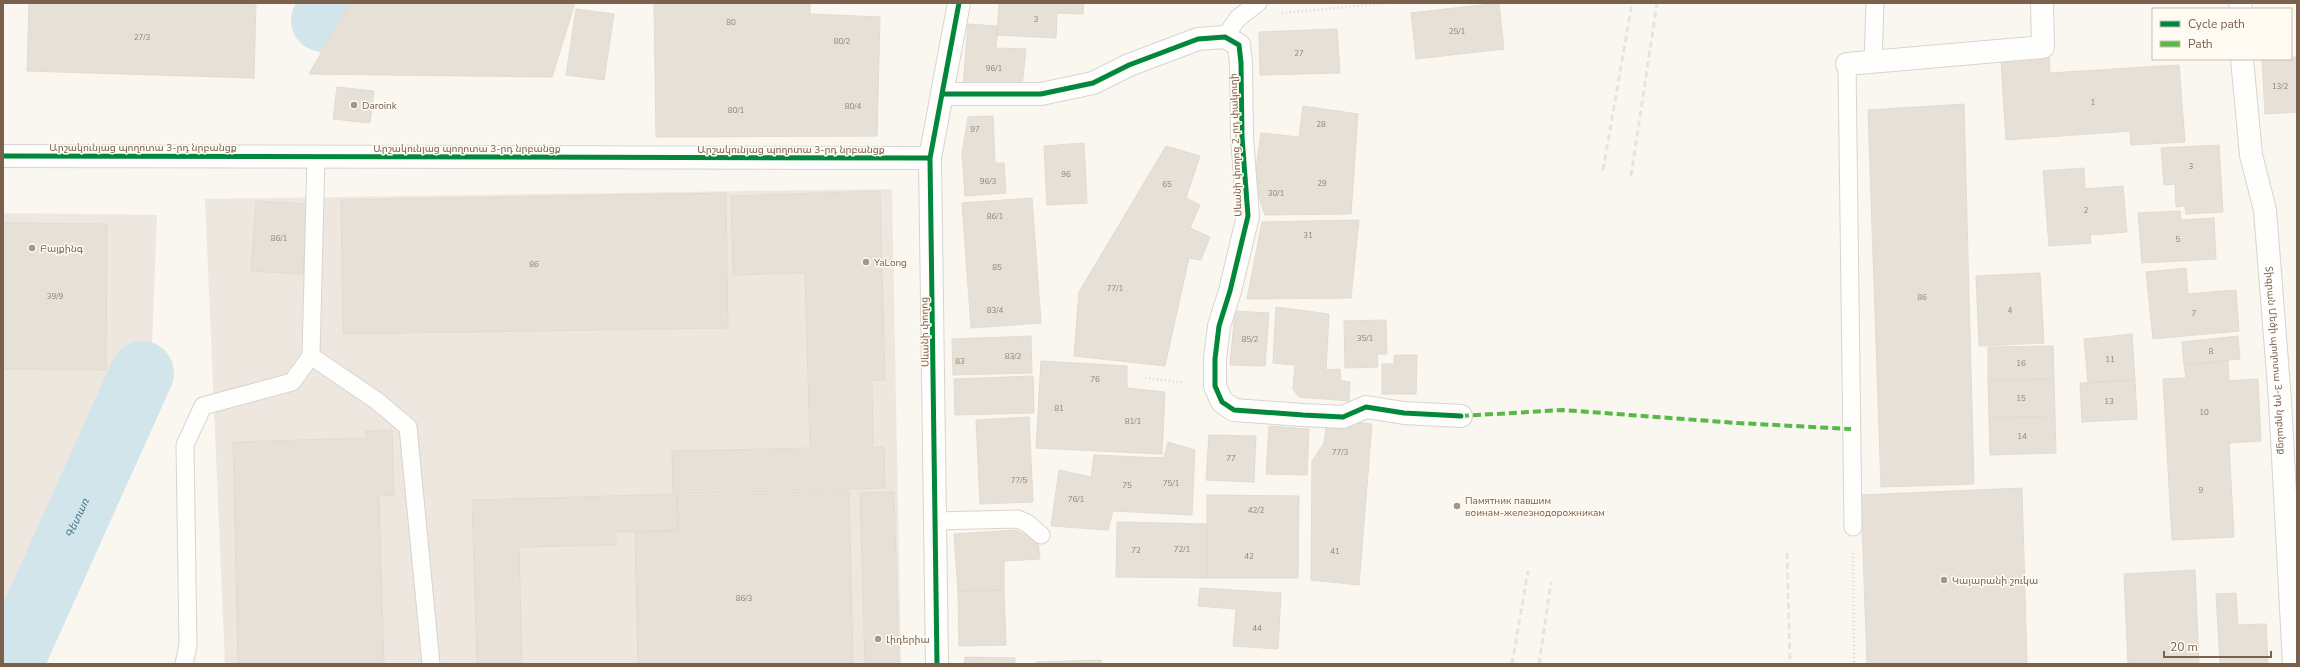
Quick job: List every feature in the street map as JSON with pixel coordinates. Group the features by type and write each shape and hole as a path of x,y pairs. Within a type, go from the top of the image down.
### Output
{"street":[{"name":"Սևանի փողոց","path":"937,664 930,158 959,3"},
{"path":"1848,64 2043,47 2042,3"},
{"path":"942,94 1041,94 1093,83 1129,66 1198,39 1225,37"},
{"name":"Սևանի փողոց 2-րդ փակուղի","path":"1225,37 1239,45 1241,63 1242,137 1248,216 1230,291 1219,326 1215,359 1215,386 1222,402 1234,410 1343,417 1366,407 1404,413 1461,416"},
{"name":"Տիգրան Մեծի պողոտա 3-րդ նրբանցք","path":"2242,60 2251,155 2265,210 2280,400 2294,664"},
{"name":"Արշակունյաց պողոտա 3-րդ նրբանցք","path":"3,156 930,158"}],"lane":[{"path":"1225,37 1238,18 1258,3"},
{"path":"1873,63 1875,3"},
{"path":"1848,64 1853,527"},
{"path":"184,664 188,645 185,445 203,406 292,382 311,356 316,156"},
{"path":"311,356 377,401 408,427 432,664"},
{"path":"935,521 1018,519 1027,523 1041,535"}],"path":[{"path":"1301,12 1389,3"},
{"path":"1146,378 1215,386"},
{"path":"1853,527 1854,664"}],"shaded area":[{"path":"892,189 901,664 225,664 205,199"},
{"path":"3,213 157,215 149,426 3,635"}],"building":[{"path":"29,3 256,3 254,78 27,71"},
{"path":"350,3 575,3 552,77 309,74"},
{"path":"654,3 810,3 810,14 880,17 877,136 656,137"},
{"path":"999,3 1084,3 1083,14 1057,13 1056,38 997,35"},
{"path":"1499,3 1504,49 1416,59 1411,13"},
{"path":"576,9 614,14 604,80 566,75"},
{"path":"968,24 998,26 996,48 1026,49 1022,86 963,87"},
{"path":"1337,29 1340,73 1260,75 1259,32"},
{"path":"2292,57 2297,57 2297,112 2265,114 2262,60 2292,60"},
{"path":"2049,58 2050,73 2179,65 2185,142 2131,145 2130,131 2006,140 2001,61"},
{"name":"Daroink","path":"337,87 374,91 370,123 333,119"},
{"path":"1964,104 1974,484 1881,487 1868,110"},
{"path":"1303,106 1358,114 1351,214 1265,215 1254,183 1261,133 1299,137"},
{"path":"993,116 995,163 1004,163 1006,193 965,196 962,153 968,117"},
{"path":"1084,143 1087,203 1047,205 1044,146"},
{"path":"2219,145 2223,212 2186,214 2185,206 2176,207 2175,184 2164,185 2161,148"},
{"path":"1166,146 1200,156 1186,198 1200,205 1190,228 1210,237 1201,260 1189,258 1165,366 1074,356 1079,292"},
{"path":"2084,168 2085,189 2123,186 2127,232 2090,235 2091,243 2049,246 2043,171"},
{"path":"880,191 885,380 872,380 873,447 884,447 885,488 673,494 672,451 810,448 805,273 733,275 731,196"},
{"path":"726,193 728,328 343,334 341,200"},
{"path":"1032,198 1041,323 971,328 962,203"},
{"path":"256,201 308,204 303,274 251,271"},
{"path":"2180,211 2181,220 2214,218 2216,259 2142,263 2138,213"},
{"path":"1359,220 1351,298 1247,299 1262,222"},
{"path":"3,223 107,224 106,370 3,369"},
{"path":"2186,268 2188,294 2236,290 2239,331 2153,339 2146,272"},
{"path":"2040,273 2044,343 1979,346 1976,276"},
{"path":"1276,307 1329,314 1326,370 1340,369 1341,381 1350,382 1349,401 1299,397 1293,389 1295,365 1273,363"},
{"path":"1235,311 1269,313 1265,366 1230,365"},
{"path":"1386,320 1387,354 1377,354 1378,367 1345,368 1344,321"},
{"path":"2132,334 2135,380 2088,383 2084,339"},
{"path":"1031,336 1032,373 953,375 952,339"},
{"path":"2238,336 2240,359 2184,365 2182,342"},
{"path":"2053,346 2054,379 1988,380 1988,347"},
{"path":"1394,355 1417,355 1416,394 1382,394 1382,364 1394,364"},
{"path":"1041,361 1127,366 1127,388 1165,392 1162,454 1036,448"},
{"path":"2228,361 2229,381 2258,379 2261,441 2229,443 2234,537 2172,540 2163,379 2186,378 2184,365"},
{"path":"1033,376 1034,413 955,415 954,379"},
{"path":"2054,379 2055,416 1989,418 1988,380"},
{"path":"2135,380 2137,419 2082,422 2080,383"},
{"path":"2055,416 2056,453 1990,455 1989,418"},
{"path":"1029,417 1033,502 980,504 976,420"},
{"path":"1327,420 1372,424 1359,585 1311,580 1312,461 1324,443"},
{"path":"1269,426 1309,429 1307,475 1266,474"},
{"path":"392,430 394,495 379,496 384,664 238,664 233,442 366,438 366,431"},
{"path":"1209,435 1256,436 1254,482 1206,480"},
{"path":"1168,442 1195,450 1192,515 1113,511 1108,530 1051,526 1059,470 1091,477 1094,455 1164,458"},
{"name":"Կայարանի շուկա","path":"2022,488 2027,664 1867,664 1861,495"},
{"path":"849,491 853,664 638,664 635,532 678,531 677,496"},
{"path":"894,492 899,664 865,664 860,493"},
{"path":"677,494 678,530 616,532 616,545 519,547 522,664 477,664 472,500"},
{"path":"1207,495 1299,496 1298,578 1207,578"},
{"path":"1117,522 1207,524 1207,578 1116,577"},
{"path":"1016,530 1038,541 1040,559 1004,561 1004,590 958,591 954,534"},
{"path":"2195,570 2199,664 2128,664 2124,574"},
{"path":"1200,588 1281,593 1278,649 1233,646 1236,609 1198,606"},
{"path":"1004,590 1006,645 959,646 958,591"},
{"path":"2236,593 2238,625 2266,624 2268,664 2220,664 2216,594"},
{"path":"965,657 1015,658 1015,664 964,664"},
{"path":"1101,660 1101,664 1036,664 1036,662"}],"waterway":[{"name":"Գետառ","path":"323,20 333,3"},
{"name":"Գետառ","path":"11,664 142,373"}],"railway":[{"path":"1603,170 1632,3"},
{"path":"1631,176 1657,3"},
{"path":"1787,553 1790,664"},
{"path":"1512,664 1528,571"},
{"path":"1539,664 1551,582"}],"marked path":[{"path":"1461,416 1563,410 1737,423 1851,429"}],"cycle path":[{"path":"937,664 930,158 959,3"},
{"path":"942,94 1041,94 1093,83 1129,65 1198,39 1225,37 1239,45 1241,63 1242,137 1248,216 1230,291 1219,326 1215,359 1215,386 1222,402 1234,410 1303,415 1343,417 1366,407 1404,413 1461,416"},
{"path":"3,156 930,158"}],"place":[{"name":"Daroink","path":"354,105"},
{"name":"Բայքինգ","path":"32,248"},
{"name":"YaLong","path":"866,262"},
{"name":"Памятник павшим воинам-железнодорожникам","path":"1457,506"},
{"name":"Կայարանի շուկա","path":"1944,580"},
{"name":"Լիդերիա","path":"878,639"}]}
